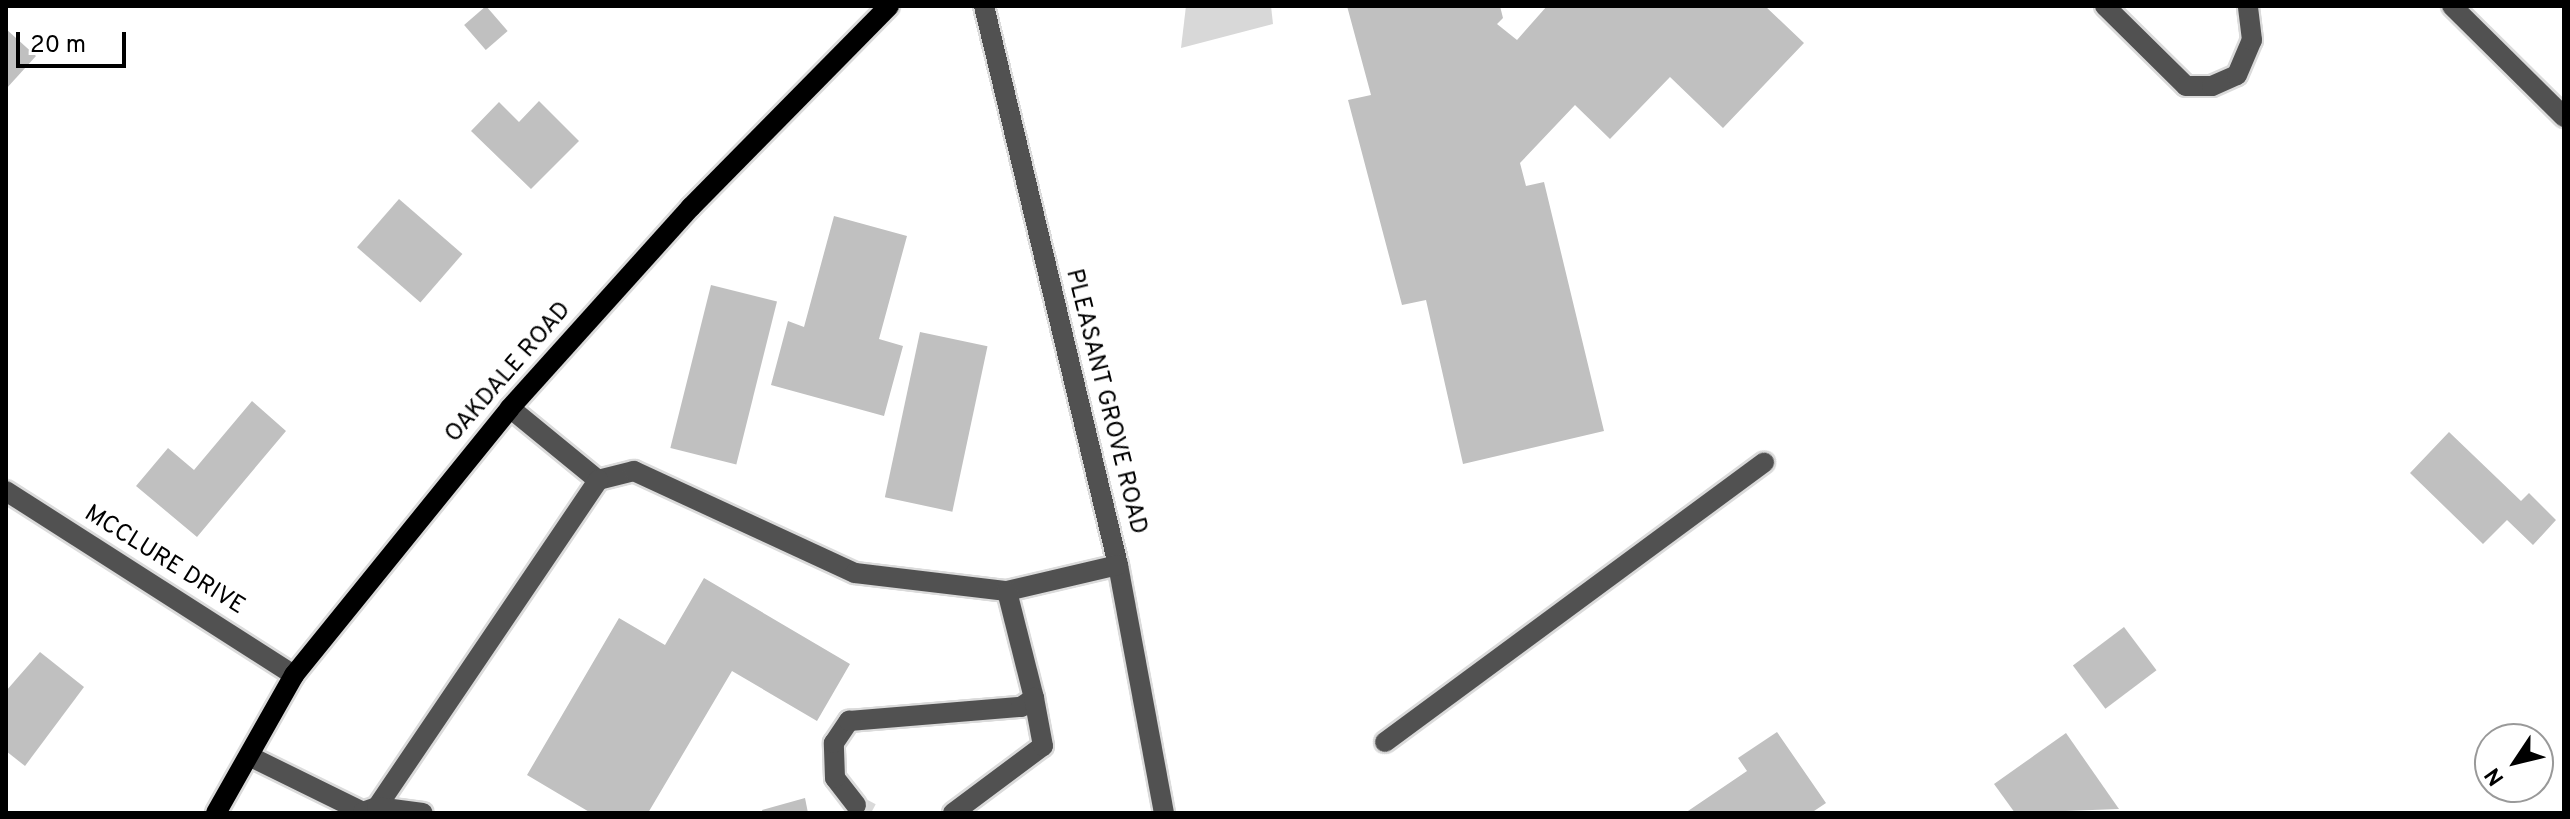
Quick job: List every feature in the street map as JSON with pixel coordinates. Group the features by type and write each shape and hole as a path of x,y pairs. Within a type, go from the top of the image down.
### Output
{"main road":[{"name":"OAKDALE ROAD","path":"216,813 294,675 510,408 691,207 889,6"}],"street":[{"name":"PLEASANT GROVE ROAD","path":"984,6 1118,565 1164,813"},
{"path":"2105,6 2186,86 2212,86 2237,75 2252,40 2248,6"},
{"path":"2452,6 2564,117"},
{"path":"510,408 598,480"},
{"path":"1385,742 1764,463"},
{"path":"377,807 598,480 634,471 855,573 1007,591 1118,565"},
{"name":"MCCLURE DRIVE","path":"6,491 294,675"},
{"path":"953,813 1043,746 1007,591"},
{"path":"856,805 835,778 834,743 849,721 1021,707 1034,698"},
{"path":"249,756 363,812 377,807 423,813"}],"shaded area":[{"path":"1186,6 1271,6 1273,24 1181,48"}],"building":[{"path":"486,6 508,31 486,50 464,25"},
{"path":"1347,6 1500,6 1503,18 1497,24 1517,40 1547,6 1765,6 1804,43 1723,128 1670,77 1610,139 1575,105 1520,163 1526,186 1544,182 1604,431 1463,464 1426,300 1402,305 1348,100 1371,95"},
{"path":"6,29 36,56 6,89"},
{"path":"539,101 579,141 531,189 471,131 499,102 519,122"},
{"path":"399,199 462,254 420,302 357,247"},
{"path":"834,216 907,236 879,339 903,346 884,416 771,385 788,321 804,327"},
{"path":"711,285 777,301 736,464 670,448"},
{"path":"920,332 987,346 952,512 885,497"},
{"path":"252,401 286,431 197,537 136,486 168,448 194,470"},
{"path":"2449,432 2521,501 2529,493 2556,520 2533,545 2507,520 2483,544 2410,473"},
{"path":"704,578 850,664 817,721 732,671 648,813 591,813 527,775 619,618 665,645"},
{"path":"2124,627 2156,670 2105,709 2073,666"},
{"path":"40,652 84,687 25,766 6,751 6,691"},
{"path":"1777,732 1826,803 1811,813 1685,813 1747,771 1738,758"},
{"path":"2066,733 2119,809 2015,813 1994,784"},
{"path":"805,798 808,813 763,813 762,810"}],"tunnel":[{"path":"856,805 871,813"}]}
